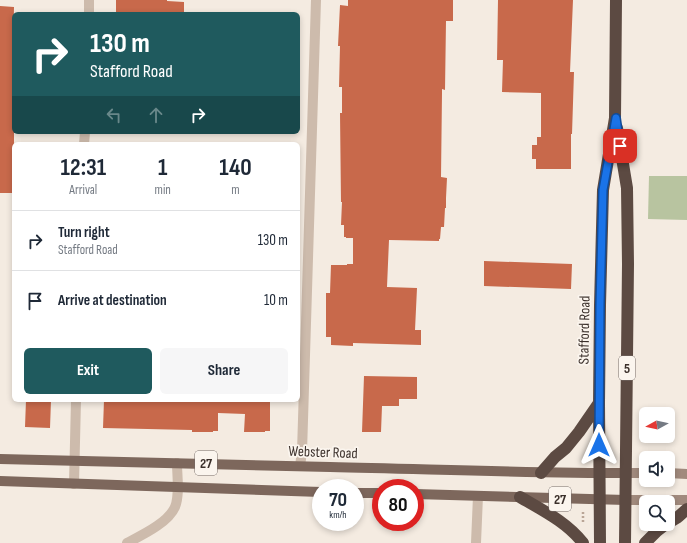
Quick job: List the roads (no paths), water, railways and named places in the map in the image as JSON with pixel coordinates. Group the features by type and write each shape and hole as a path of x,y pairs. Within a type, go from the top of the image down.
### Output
{"highway":[{"name":"Stafford Road","path":"616,0 616,118 627,188 628,271 625,543"},
{"name":"Stafford Road","path":"600,543 599,403 603,190 616,118"},
{"path":"541,473 555,457 566,448 599,403"},
{"path":"520,497 566,526 582,543"},
{"path":"675,519 687,510"},
{"path":"646,543 657,531"}],"main road":[{"name":"Webster Road","path":"0,459 541,473 639,473"},
{"path":"675,473 687,474"},
{"name":"27","path":"0,481 312,492"},
{"name":"27","path":"424,494 626,500"},
{"path":"626,500 687,500"}],"street":[{"path":"89,0 89,12"},
{"path":"300,466 302,452 316,0"},
{"path":"74,484 76,402"},
{"path":"127,543 154,527 170,514 174,508 177,488 177,463"},
{"path":"476,543 478,496"}]}
